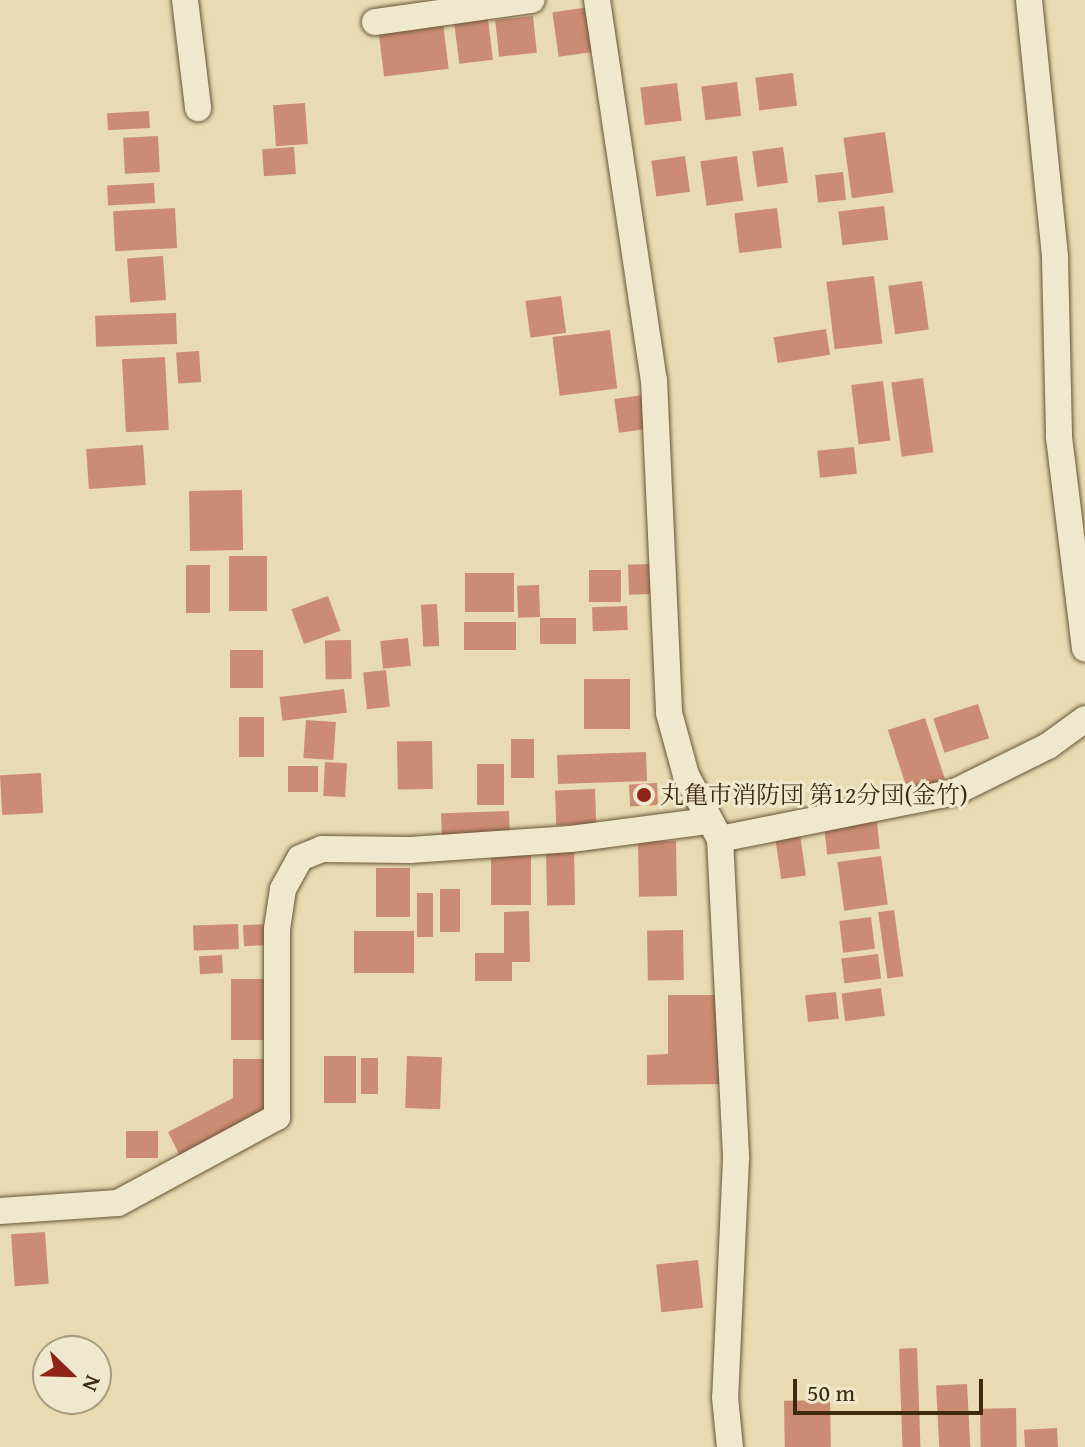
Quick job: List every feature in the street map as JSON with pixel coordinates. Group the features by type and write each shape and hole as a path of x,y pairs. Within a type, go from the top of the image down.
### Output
{"street":[{"path":"185,0 198,108"},
{"path":"375,22 531,0"},
{"path":"597,0 654,380 669,713 686,775 714,830 736,1159 725,1397 730,1447"},
{"path":"1029,0 1055,258 1059,437 1085,648"},
{"path":"0,1211 118,1203 277,1117 277,929 283,889 300,858 322,849 410,850 714,830 955,792 1048,746 1085,719"}],"building":[{"path":"590,7 596,52 559,57 552,12"},
{"path":"533,16 537,53 499,57 495,20"},
{"path":"488,19 493,60 459,64 454,23"},
{"path":"443,23 449,69 384,77 378,31"},
{"path":"793,73 797,106 759,110 755,78"},
{"path":"737,82 741,116 705,120 701,86"},
{"path":"677,83 682,121 645,125 640,88"},
{"path":"305,103 308,144 276,146 273,105"},
{"path":"149,111 150,128 108,130 107,113"},
{"path":"885,132 893,192 852,198 843,138"},
{"path":"158,136 160,172 125,174 123,138"},
{"path":"294,147 296,174 264,176 262,149"},
{"path":"783,147 788,183 757,187 752,151"},
{"path":"685,156 690,192 656,196 651,161"},
{"path":"737,156 743,201 707,206 700,161"},
{"path":"843,172 846,200 818,203 815,175"},
{"path":"154,183 155,203 108,205 107,185"},
{"path":"884,206 888,240 842,245 838,212"},
{"path":"175,208 177,248 115,251 113,211"},
{"path":"777,208 782,248 739,253 734,213"},
{"path":"163,256 166,300 130,302 127,259"},
{"path":"874,276 882,343 835,349 826,282"},
{"path":"922,281 929,330 895,334 888,286"},
{"path":"561,296 566,333 530,338 525,301"},
{"path":"176,313 177,344 96,347 95,316"},
{"path":"826,329 830,355 778,363 774,337"},
{"path":"610,330 617,389 560,396 552,337"},
{"path":"199,351 201,382 178,384 176,353"},
{"path":"165,357 169,430 126,432 122,359"},
{"path":"923,378 933,452 902,457 891,382"},
{"path":"883,381 890,441 859,444 851,385"},
{"path":"643,395 648,429 619,433 614,399"},
{"path":"143,445 146,485 89,489 86,449"},
{"path":"854,447 857,474 820,478 817,451"},
{"path":"242,490 243,550 190,551 189,491"},
{"path":"229,556 267,556 267,611 229,611"},
{"path":"649,564 650,594 629,595 628,565"},
{"path":"186,565 210,565 210,613 186,613"},
{"path":"589,570 621,570 621,602 589,602"},
{"path":"465,573 514,573 514,612 465,612"},
{"path":"539,585 540,617 518,618 517,586"},
{"path":"328,596 341,631 304,644 291,609"},
{"path":"437,604 439,646 423,647 421,605"},
{"path":"627,606 628,630 593,631 592,607"},
{"path":"540,618 576,618 576,644 540,644"},
{"path":"464,622 516,622 516,650 464,650"},
{"path":"408,638 411,666 383,669 380,641"},
{"path":"325,640 351,640 352,679 326,679"},
{"path":"230,650 263,650 263,688 230,688"},
{"path":"386,670 390,707 367,709 363,672"},
{"path":"584,679 630,679 630,729 584,729"},
{"path":"344,689 347,713 282,721 279,697"},
{"path":"978,704 989,738 944,753 933,719"},
{"path":"239,717 264,717 264,757 239,757"},
{"path":"925,718 945,780 908,792 888,730"},
{"path":"306,720 336,722 333,760 303,758"},
{"path":"511,739 534,739 534,778 511,778"},
{"path":"432,741 433,789 398,790 397,742"},
{"path":"646,752 647,781 558,784 557,755"},
{"path":"325,762 347,763 345,797 323,796"},
{"path":"477,764 504,764 504,805 477,805"},
{"path":"288,766 318,766 318,792 288,792"},
{"path":"41,773 43,813 2,815 0,775"},
{"name":"丸亀市消防団 第12分団(金竹)","path":"657,783 658,805 630,806 629,784"},
{"path":"595,789 596,824 556,825 555,790"},
{"path":"509,811 510,839 442,841 441,813"},
{"path":"877,822 880,849 827,854 824,828"},
{"path":"800,834 806,876 781,879 775,837"},
{"path":"676,841 677,896 639,897 638,842"},
{"path":"546,847 574,847 575,905 547,905"},
{"path":"491,852 531,852 531,905 491,905"},
{"path":"881,856 888,905 844,911 837,862"},
{"path":"376,868 410,868 410,917 376,917"},
{"path":"440,889 460,889 460,932 440,932"},
{"path":"417,893 433,893 433,937 417,937"},
{"path":"894,910 903,976 887,979 878,912"},
{"path":"529,911 530,962 512,962 512,981 475,981 475,953 504,953 504,912"},
{"path":"871,917 875,949 843,953 839,921"},
{"path":"238,924 239,949 194,951 193,926"},
{"path":"267,924 268,945 244,946 243,925"},
{"path":"683,930 684,980 648,981 647,931"},
{"path":"354,931 414,931 414,973 354,973"},
{"path":"878,954 881,979 844,983 841,959"},
{"path":"222,955 223,973 200,974 199,956"},
{"path":"231,979 267,979 267,1040 231,1040"},
{"path":"881,988 885,1016 845,1021 841,994"},
{"path":"836,992 839,1019 808,1022 805,995"},
{"path":"668,995 719,995 720,1084 647,1085 647,1055 668,1054"},
{"path":"324,1056 356,1056 356,1103 324,1103"},
{"path":"407,1056 442,1057 440,1109 405,1108"},
{"path":"361,1058 378,1058 378,1094 361,1094"},
{"path":"233,1059 270,1059 270,1117 183,1162 168,1132 233,1098"},
{"path":"126,1131 158,1131 158,1158 126,1158"},
{"path":"45,1232 49,1284 15,1286 11,1234"},
{"path":"698,1260 703,1308 661,1312 656,1264"},
{"path":"917,1348 920,1447 902,1447 899,1349"},
{"path":"967,1384 970,1447 939,1447 936,1386"},
{"path":"830,1400 831,1447 785,1447 784,1401"},
{"path":"1016,1408 1017,1447 981,1447 980,1409"},
{"path":"1057,1428 1058,1447 1025,1447 1024,1430"}],"place":[{"name":"丸亀市消防団 第12分団(金竹)","path":"644,795"}]}
